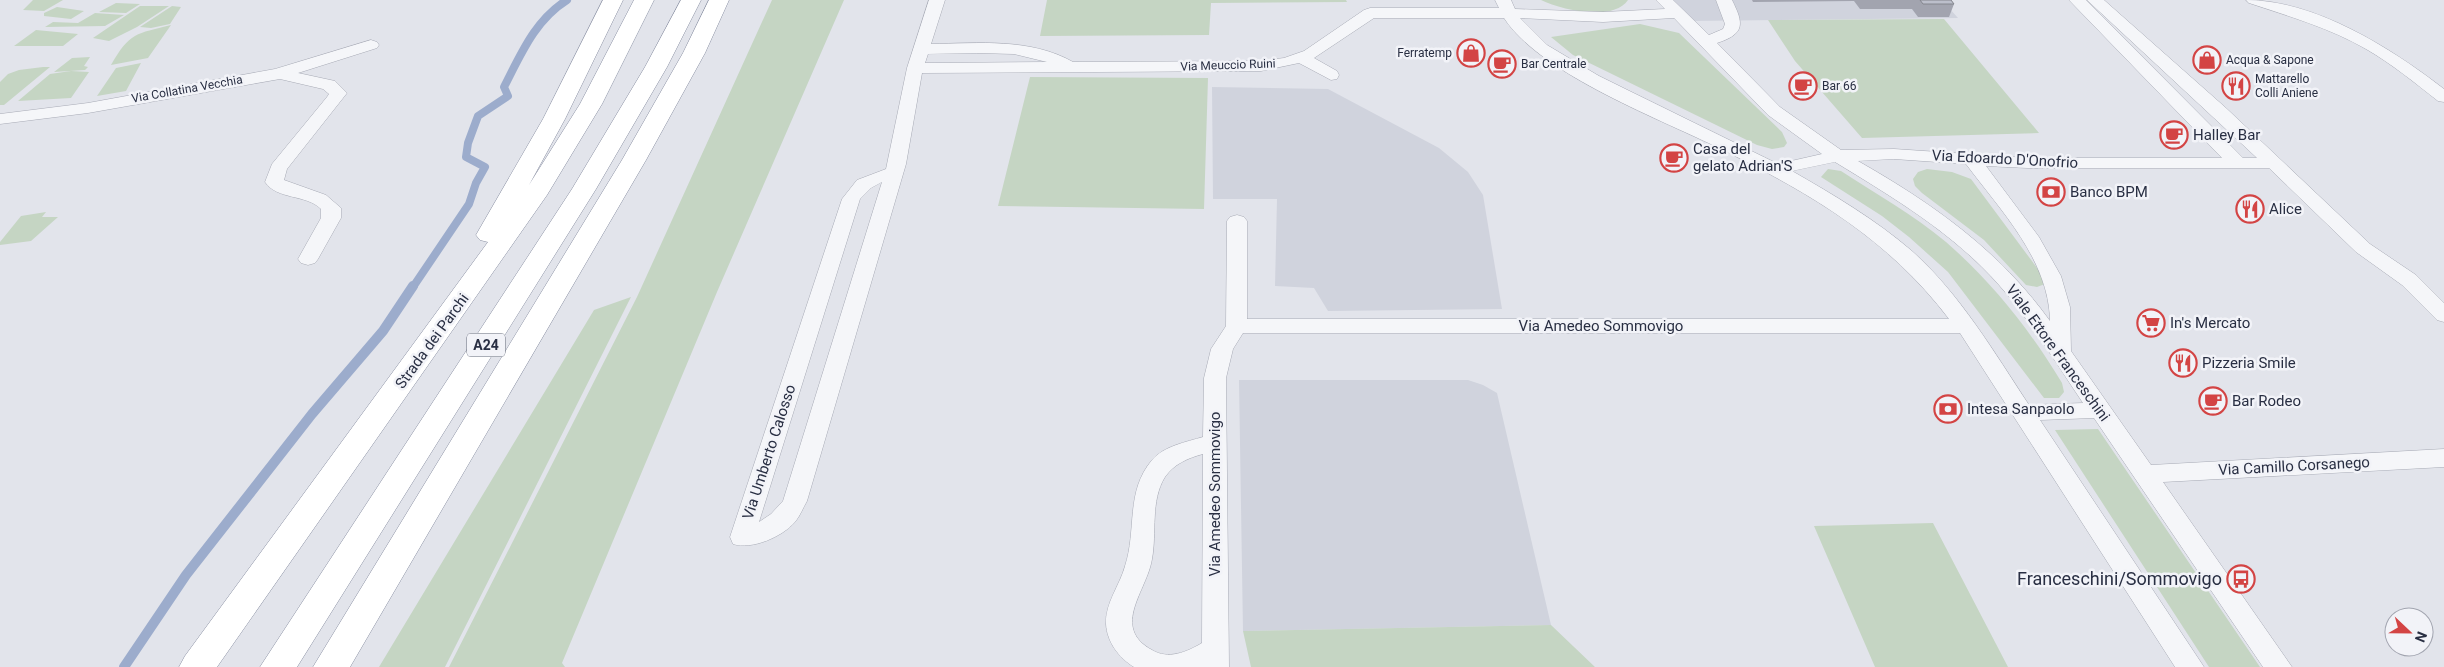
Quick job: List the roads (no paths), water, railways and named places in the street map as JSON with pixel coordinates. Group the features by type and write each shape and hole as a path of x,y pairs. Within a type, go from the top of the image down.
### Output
{"highway":[{"path":"423,351 540,143 613,0"},
{"path":"331,667 634,160 694,53 718,0"},
{"name":"A24","path":"278,667 578,198 652,75 687,8"},
{"name":"Strada dei Parchi","path":"196,667 541,187 591,104 640,10"}],"street":[{"name":"Via Umberto Calosso","path":"894,173 869,180 854,194 742,537 764,532 774,526 793,506 894,173 915,68 937,0"},
{"path":"1705,42 1724,35 1733,27 1734,20 1724,0"},
{"path":"2077,0 2238,163"},
{"path":"2095,0 2274,163 2363,248 2409,280 2444,315"},
{"path":"2254,0 2321,23 2364,42 2408,69 2444,97"},
{"path":"1506,6 1529,39 1558,60 1774,170 1844,210 1887,241 1933,284 1966,326 2190,667"},
{"name":"Via Meuccio Ruini","path":"915,68 1250,67 1302,58 1369,7 1506,6 1603,17 1670,6"},
{"name":"Viale Ettore Franceschini","path":"1670,6 1781,117 1838,156 1898,192 1957,234 2002,275 2018,294 2060,353 2278,667"},
{"name":"Via Collatina Vecchia","path":"0,119 88,108 278,74 371,45"},
{"path":"921,49 1028,50 1050,56 1071,68"},
{"path":"1302,58 1331,75"},
{"path":"278,74 329,85 338,93 335,100 278,168 274,177 274,182 284,189 323,201 331,208 331,218 308,259"},
{"name":"Via Edoardo D'Onofrio","path":"1774,170 1838,156 1894,154 2042,163 2274,163"},
{"path":"1972,160 2046,263 2060,308 2060,353"},
{"path":"1237,221 1237,326"},
{"path":"817,304 855,303"},
{"name":"Via Amedeo Sommovigo","path":"1216,658 1216,374 1222,349 1237,326 1966,326"},
{"path":"2024,414 2100,410"},
{"path":"1215,443 1176,454 1160,466 1154,475 1146,494 1139,564 1123,604 1119,625 1124,643 1131,652 1151,662 1173,666 1203,656 1216,658"},
{"name":"Via Camillo Corsanego","path":"2144,474 2444,458"}],"waterway":[{"path":"413,287 469,204 476,183 485,167 466,157 468,143 478,116 508,96 504,87 530,39 546,17 567,0"},
{"path":"124,667 186,575 312,414 383,331 413,286"}],"place":[{"name":"Ferratemp","path":"1471,53"},
{"name":"Acqua & Sapone","path":"2207,60"},
{"name":"Bar Centrale","path":"1502,64"},
{"name":"Bar 66","path":"1803,86"},
{"name":"Mattarello Colli Aniene","path":"2236,86"},
{"name":"Halley Bar","path":"2174,135"},
{"name":"Casa del gelato Adrian'S","path":"1674,158"},
{"name":"Banco BPM","path":"2051,192"},
{"name":"Alice","path":"2250,209"},
{"name":"In's Mercato","path":"2151,323"},
{"name":"Pizzeria Smile","path":"2183,363"},
{"name":"Bar Rodeo","path":"2213,401"},
{"name":"Intesa Sanpaolo","path":"1948,409"},
{"name":"Franceschini/Sommovigo","path":"2241,579"}]}
